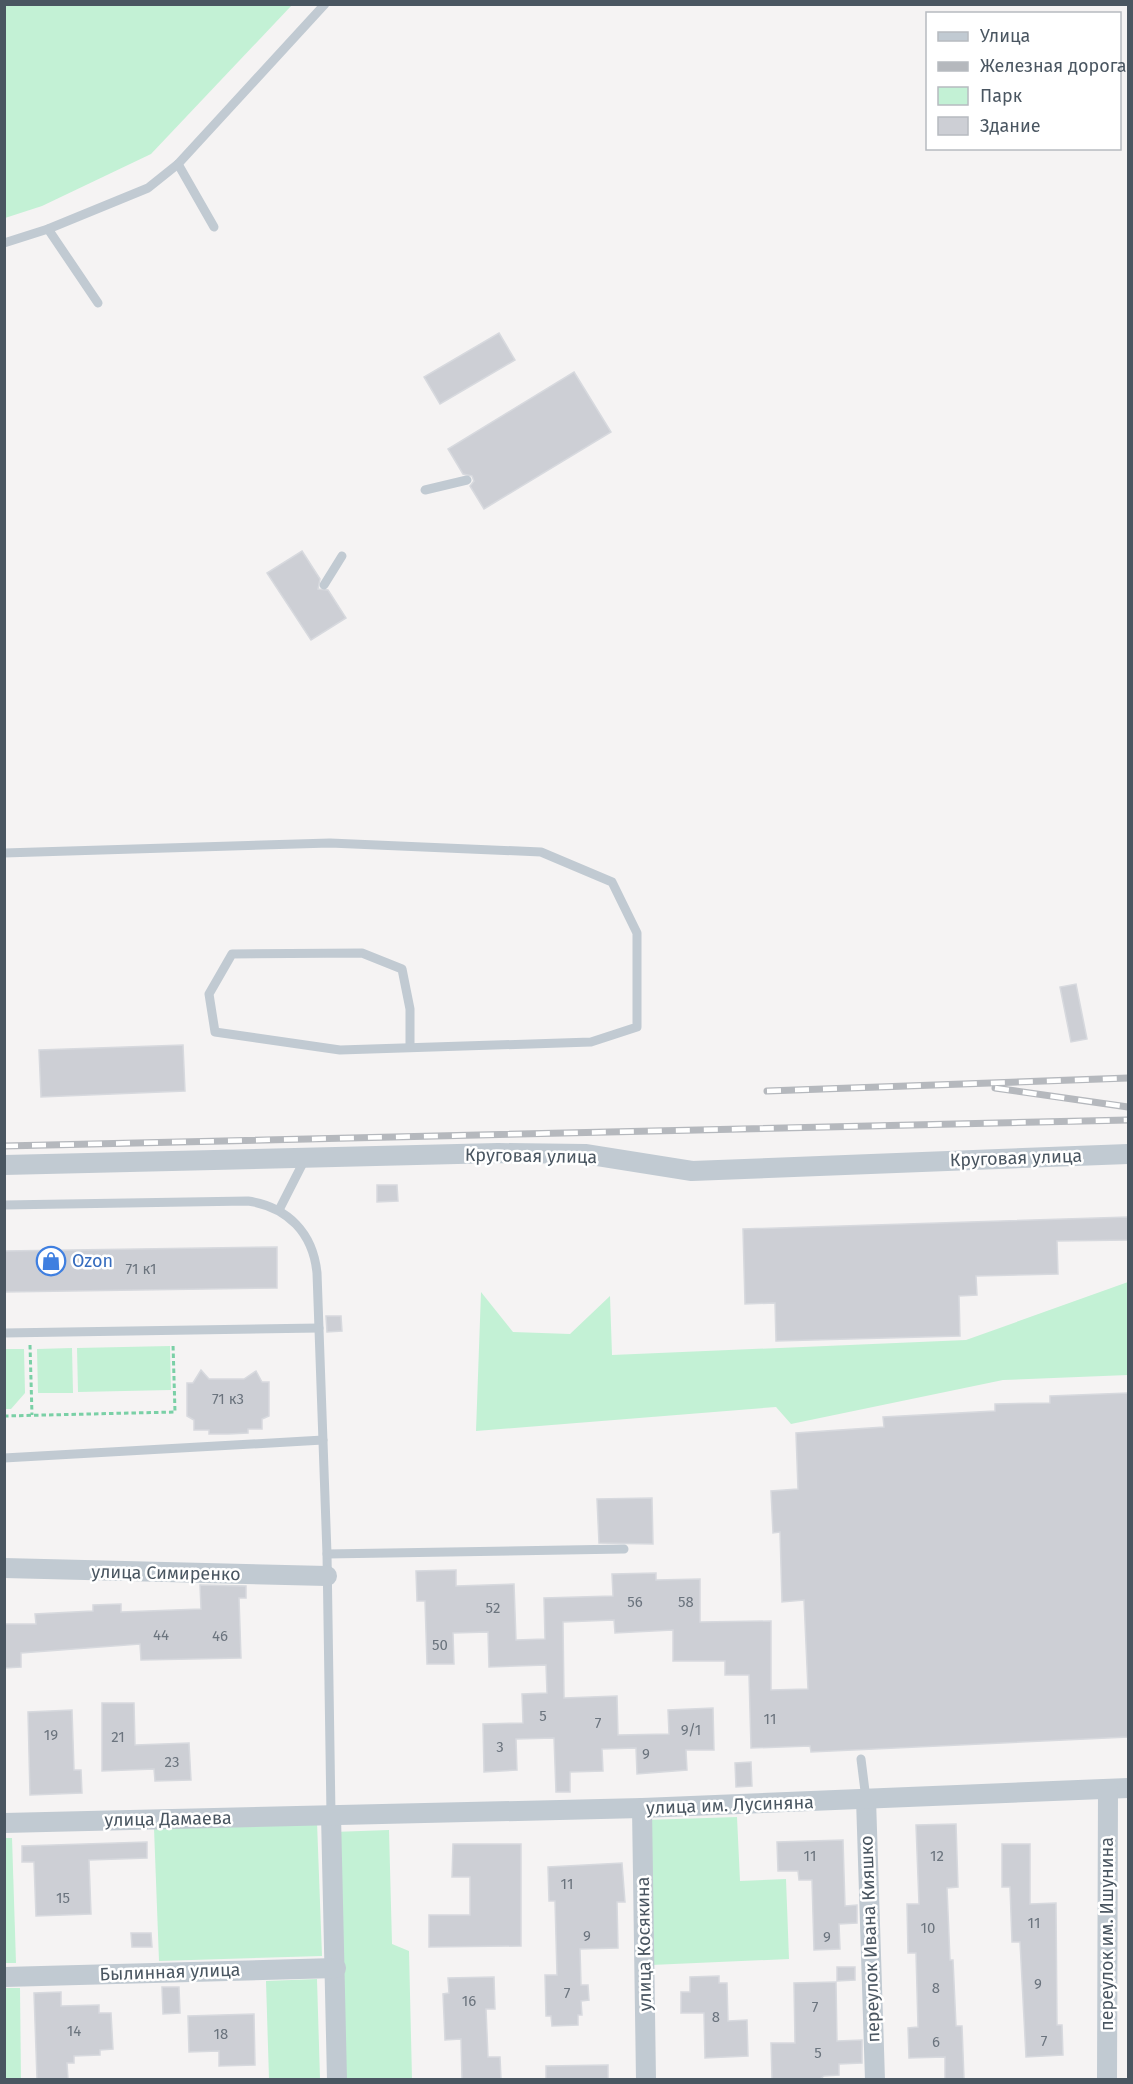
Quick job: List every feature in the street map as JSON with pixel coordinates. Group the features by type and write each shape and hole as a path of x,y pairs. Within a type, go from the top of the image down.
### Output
{"street":[{"name":"Круговая улица","path":"4,1165 498,1153 585,1154 692,1171 1128,1154"},
{"name":"улица Симиренко","path":"4,1568 69,1572 327,1576"},
{"name":"улица им. Лусиняна","path":"331,1815 642,1808 1128,1788"},
{"name":"переулок им. Ишунина","path":"1107,2079 1108,1789"},
{"name":"переулок Ивана Кияшко","path":"866,1800 875,2079"},
{"name":"улица Косякина","path":"642,1808 646,2079"},
{"name":"улица Дамаева","path":"4,1823 331,1815"},
{"path":"331,1815 337,2079"},
{"name":"Былинная улица","path":"4,1977 336,1968"}],"lane":[{"path":"4,243 48,229 148,188 178,164 326,4"},
{"path":"178,164 214,227"},
{"path":"48,229 98,303"},
{"path":"425,490 467,480"},
{"path":"324,585 342,556"},
{"path":"4,853 330,843 541,852 612,882 637,933 637,1027 591,1042 340,1050 215,1032 209,994 232,954 362,952 402,969 410,1009 410,1047"},
{"path":"279,1210 306,1157"},
{"path":"4,1205 248,1201 279,1210 298,1225 312,1248 317,1273 327,1554 331,1815"},
{"path":"4,1333 319,1328"},
{"path":"4,1458 323,1440"},
{"path":"327,1554 624,1549"},
{"path":"861,1759 866,1800"}],"path":[{"path":"4,1416 175,1412 173,1330"},
{"path":"30,1332 32,1415"}],"green space":[{"path":"5,4 292,5 151,154 42,206 5,218"},
{"path":"1128,1282 1128,1375 1003,1380 791,1424 776,1407 476,1431 481,1292 513,1332 570,1334 610,1296 612,1355 966,1340"},
{"path":"170,1346 171,1390 78,1392 77,1348"},
{"path":"72,1348 73,1393 38,1393 37,1349"},
{"path":"5,1349 24,1349 25,1393 11,1409 5,1409"},
{"path":"737,1817 740,1881 786,1879 789,1959 651,1965 645,1820"},
{"path":"317,1822 322,1956 159,1961 154,1828"},
{"path":"389,1830 392,1944 409,1951 412,2079 340,2079 333,1832"},
{"path":"4,1838 12,1838 16,1963 5,1963"},
{"path":"317,1979 320,2079 269,2079 266,1981"},
{"path":"4,1988 20,1988 21,2079 5,2079"}],"building":[{"path":"499,333 515,360 440,404 424,377"},
{"path":"574,372 611,432 484,509 470,486 474,481 472,476 463,474 448,449"},
{"path":"302,551 320,579 318,589 328,590 346,618 311,640 267,573"},
{"path":"1076,984 1087,1039 1071,1042 1060,987"},
{"path":"183,1045 185,1091 41,1097 39,1050"},
{"path":"377,1185 397,1185 398,1201 377,1202"},
{"path":"1128,1217 1128,1240 1057,1241 1058,1274 976,1276 977,1295 959,1296 960,1336 776,1341 775,1303 745,1304 743,1229"},
{"path":"277,1247 277,1288 4,1292 4,1251"},
{"path":"326,1316 341,1316 342,1331 327,1332"},
{"path":"201,1370 209,1379 244,1379 256,1371 262,1382 269,1382 269,1416 262,1419 262,1429 248,1429 248,1433 228,1434 209,1434 209,1430 194,1430 194,1420 187,1416 187,1383 193,1383"},
{"path":"1128,1393 1128,1737 811,1752 810,1746 751,1748 749,1675 725,1675 725,1661 673,1661 673,1630 615,1633 614,1620 563,1622 564,1698 617,1696 618,1735 669,1734 668,1710 713,1708 714,1750 686,1750 687,1770 637,1774 636,1748 602,1749 603,1771 570,1772 570,1792 556,1792 554,1738 516,1739 517,1770 484,1772 483,1724 523,1723 522,1694 547,1693 546,1665 489,1667 488,1632 453,1633 454,1664 427,1664 425,1601 417,1601 416,1571 456,1570 456,1586 514,1584 516,1640 545,1639 544,1598 613,1596 612,1574 656,1573 656,1580 700,1579 700,1622 771,1621 771,1690 808,1689 804,1600 782,1602 780,1532 773,1533 771,1491 798,1489 796,1433 884,1427 883,1417 995,1411 995,1404 1050,1403 1050,1396"},
{"path":"652,1498 653,1544 599,1543 597,1499"},
{"path":"200,1585 246,1586 246,1598 239,1598 241,1658 141,1660 140,1644 21,1653 21,1667 4,1668 4,1624 36,1624 35,1614 93,1611 93,1605 121,1604 121,1612 201,1609"},
{"path":"102,1703 134,1703 135,1745 189,1743 191,1780 155,1781 154,1769 102,1771"},
{"path":"72,1710 74,1770 81,1770 82,1793 30,1795 28,1712"},
{"path":"751,1762 752,1786 736,1787 735,1763"},
{"path":"956,1824 958,1887 947,1888 950,1960 953,1960 956,2026 962,2026 964,2079 945,2079 945,2057 909,2058 908,2028 918,2027 916,1953 908,1953 907,1904 919,1904 916,1825"},
{"path":"843,1840 845,1906 857,1905 857,1923 839,1924 840,1949 814,1950 812,1880 799,1880 798,1871 778,1871 777,1842"},
{"path":"147,1842 147,1858 89,1860 91,1914 36,1916 34,1862 22,1862 22,1846"},
{"path":"453,1844 521,1844 521,1946 429,1947 429,1915 470,1915 470,1877 452,1877"},
{"path":"1002,1844 1030,1844 1030,1904 1056,1903 1057,2025 1062,2025 1063,2055 1026,2057 1020,1942 1012,1942 1010,1887 1002,1887"},
{"path":"622,1863 625,1902 617,1902 618,1948 580,1949 581,1985 588,1985 589,2000 581,2001 582,2015 578,2015 578,2025 552,2026 551,2016 546,2016 545,1975 557,1975 555,1901 549,1901 548,1867"},
{"path":"131,1933 151,1933 152,1947 132,1947"},
{"path":"837,1967 855,1967 855,1980 837,1981"},
{"path":"719,1976 719,1983 727,1983 728,2021 747,2020 748,2056 705,2058 704,2013 681,2013 681,1992 690,1992 690,1977"},
{"path":"494,1977 495,2009 486,2009 488,2057 500,2057 501,2079 462,2079 461,2039 445,2040 443,1994 449,1993 448,1978"},
{"path":"836,1982 837,2041 862,2040 862,2063 839,2064 839,2075 824,2076 820,2079 772,2079 771,2043 795,2043 794,1983"},
{"path":"162,1987 179,1987 180,2013 163,2014"},
{"path":"61,1992 61,2006 99,2005 99,2013 111,2013 113,2049 100,2050 100,2055 74,2056 74,2063 67,2063 68,2079 37,2079 34,1993"},
{"path":"254,2014 255,2065 219,2066 219,2051 189,2052 188,2016"},
{"path":"608,2065 608,2079 546,2079 546,2066"}],"railway":[{"path":"767,1091 1128,1078"},
{"path":"995,1088 1128,1107"},
{"path":"4,1146 1128,1120"}],"place":[{"name":"Ozon","path":"51,1261"}]}
